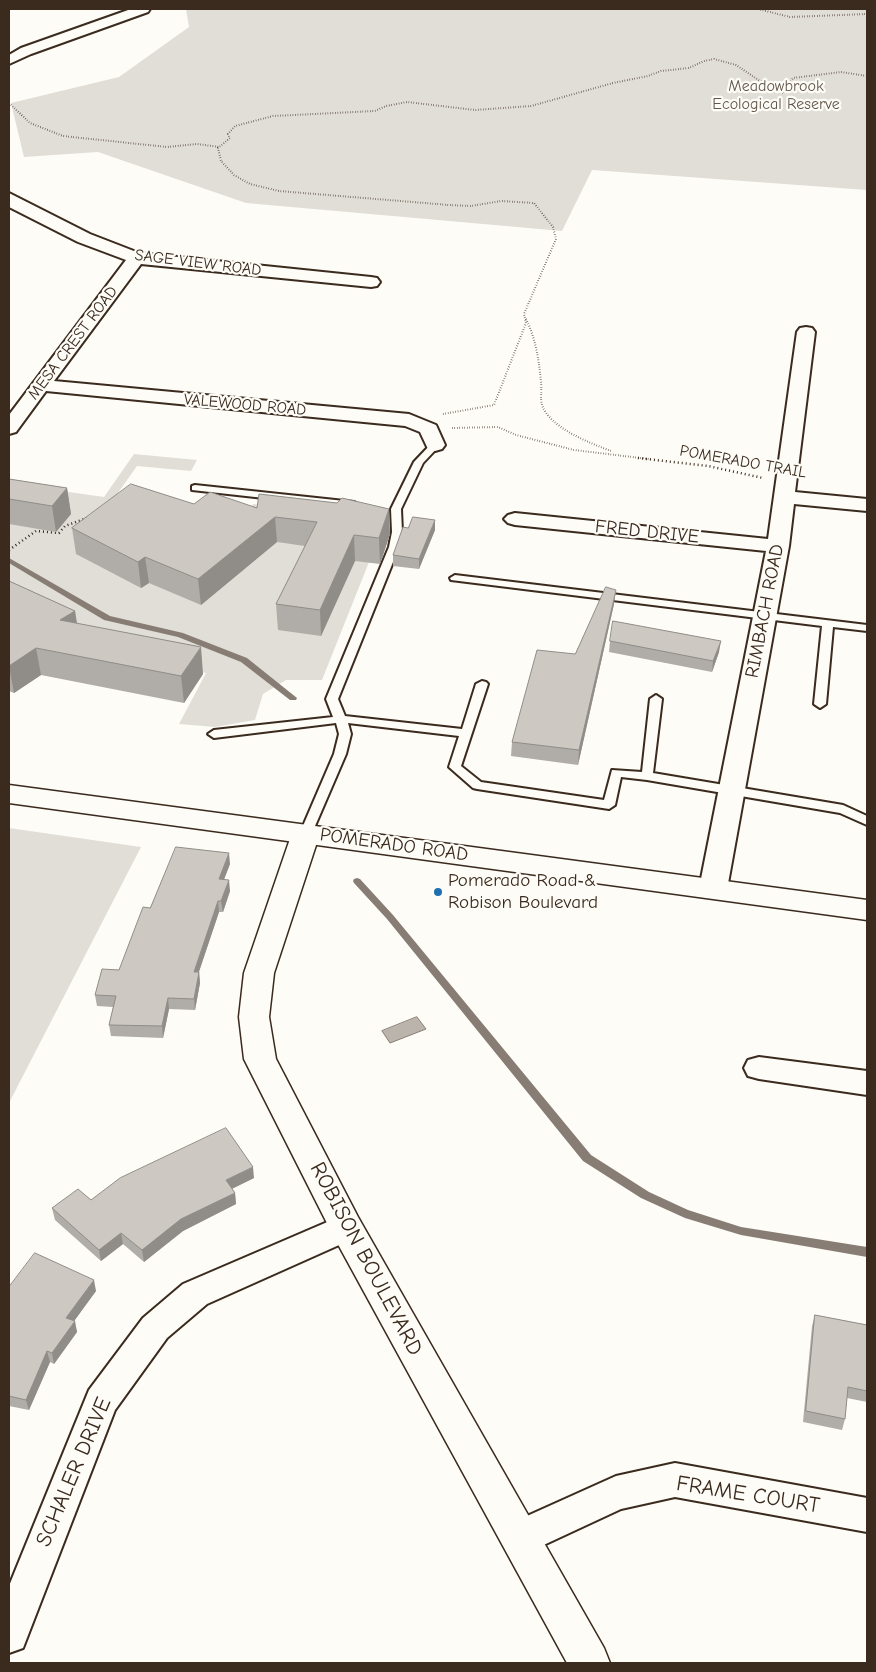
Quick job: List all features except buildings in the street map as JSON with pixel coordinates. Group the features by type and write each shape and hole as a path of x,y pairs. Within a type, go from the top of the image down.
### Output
{"street":[{"path":"11,57 143,9"},
{"name":"SAGE VIEW ROAD","path":"9,198 13,203 84,238 136,258 371,282"},
{"name":"MESA CREST ROAD","path":"9,428 136,258"},
{"name":"RIMBACH ROAD","path":"713,889 778,546 806,332"},
{"name":"VALEWOOD ROAD","path":"41,385 409,420 432,437"},
{"path":"785,490 867,505"},
{"name":"FRED DRIVE","path":"515,519 778,546"},
{"name":"POMERADO ROAD","path":"9,794 306,832 867,910"},
{"name":"ROBISON BOULEVARD","path":"306,832 259,972 254,1017 260,1058 346,1227 589,1663"},
{"path":"759,1068 867,1083"},
{"name":"SCHALER DRIVE","path":"9,1634 101,1401 155,1328 195,1294 346,1227"},
{"name":"FRAME COURT","path":"520,1538 616,1493 675,1480 867,1515"}],"lane":[{"path":"306,832 340,754 345,734 332,699 394,547 397,532 392,509 432,437"},
{"path":"195,488 368,506"},
{"path":"455,578 867,628"},
{"path":"820,704 828,624"},
{"path":"482,684 455,767 477,785 609,805 616,773 647,776 843,809 867,821"},
{"path":"647,776 656,699"},
{"path":"214,734 273,727 306,726 341,719 466,733"}],"path":[{"path":"758,9 790,17 867,14"},
{"path":"409,420 494,405 526,323 525,316 528,304 556,239 553,227 534,203 515,200 464,206 434,203 398,203 285,192 262,187 238,178 225,168 217,156 220,147 230,138 228,134 235,126 273,116 375,111 386,105 402,101 459,109 522,108 568,97 609,83 650,76 660,71 690,68 698,62 713,59 736,66 756,77 764,85 777,92 784,93 792,78 841,72 867,76"},
{"path":"9,104 30,123 63,136 167,147 197,144 220,147"},
{"name":"POMERADO TRAIL","path":"525,316 531,328 535,346 542,384 542,407 550,418 582,440 616,453"},
{"name":"POMERADO TRAIL","path":"432,437 498,427 516,435 574,450 616,453 708,466 785,490"},
{"path":"9,550 36,531 59,533 66,526 86,518 89,519 83,523"}],"green space":[{"name":"Meadowbrook Ecological Reserve","path":"186,9 867,9 867,190 592,170 562,231 246,203 98,152 24,157 11,103 119,77 189,27"},
{"path":"134,454 197,460 191,471 137,466 115,497 249,511 253,504 361,515 375,547 322,680 286,680 263,694 255,720 215,727 179,724 206,673 90,650 9,649 9,481 27,486 104,497"},
{"path":"9,828 141,847 9,1103"}],"shaded area":[{"path":"417,1017 426,1029 390,1043 382,1031"}],"waterway":[{"path":"9,560 107,618 180,635 244,660 293,698"},
{"path":"357,881 390,917 587,1158 645,1195 685,1214 741,1231 867,1252"}],"place":[{"name":"Pomerado Road & Robison Boulevard","path":"438,892"}]}
